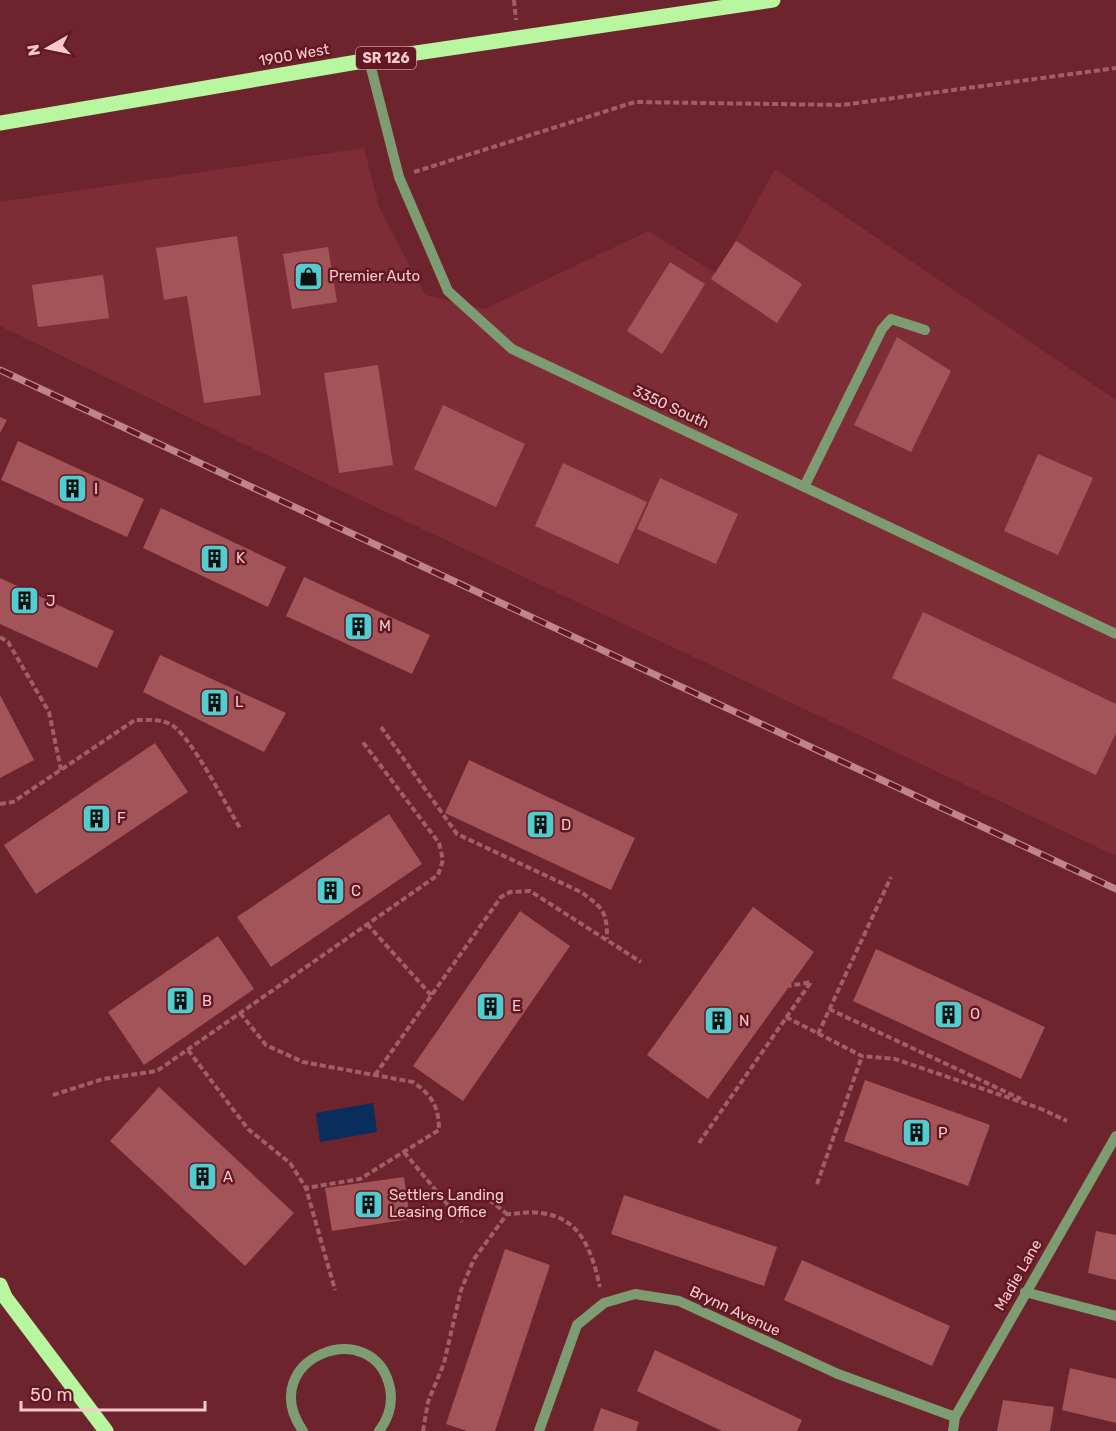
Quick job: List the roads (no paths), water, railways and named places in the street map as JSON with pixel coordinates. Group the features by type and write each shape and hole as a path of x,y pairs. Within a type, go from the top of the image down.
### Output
{"main road":[{"name":"1900 West","path":"0,123 369,60 773,0"},
{"path":"2,1294 106,1431"}],"street":[{"name":"3350 South","path":"369,60 399,177 448,291 512,349 1116,634"},
{"path":"804,487 882,329 891,319 925,330"},
{"name":"Madie Lane","path":"953,1431 955,1417 1116,1136"},
{"path":"1025,1292 1116,1316"},
{"name":"Brynn Avenue","path":"539,1431 577,1325 604,1303 635,1294 679,1301 838,1374 955,1417"},
{"path":"302,1431 295,1417 291,1400 294,1382 303,1367 318,1354 335,1349 352,1349 366,1355 379,1366 388,1381 392,1397 391,1408 385,1424 379,1431"}],"water":[{"path":"373,1103 377,1132 320,1142 316,1113"}],"railway":[{"path":"0,370 1116,889"}],"place":[{"name":"Premier Auto","path":"308,276"},
{"name":"I","path":"73,489"},
{"name":"K","path":"215,558"},
{"name":"J","path":"25,601"},
{"name":"M","path":"358,626"},
{"name":"L","path":"214,702"},
{"name":"F","path":"96,818"},
{"name":"D","path":"540,825"},
{"name":"C","path":"330,891"},
{"name":"B","path":"181,1001"},
{"name":"E","path":"491,1006"},
{"name":"O","path":"949,1014"},
{"name":"N","path":"718,1021"},
{"name":"P","path":"917,1133"},
{"name":"A","path":"202,1177"},
{"name":"Settlers Landing Leasing Office","path":"368,1204"}]}
